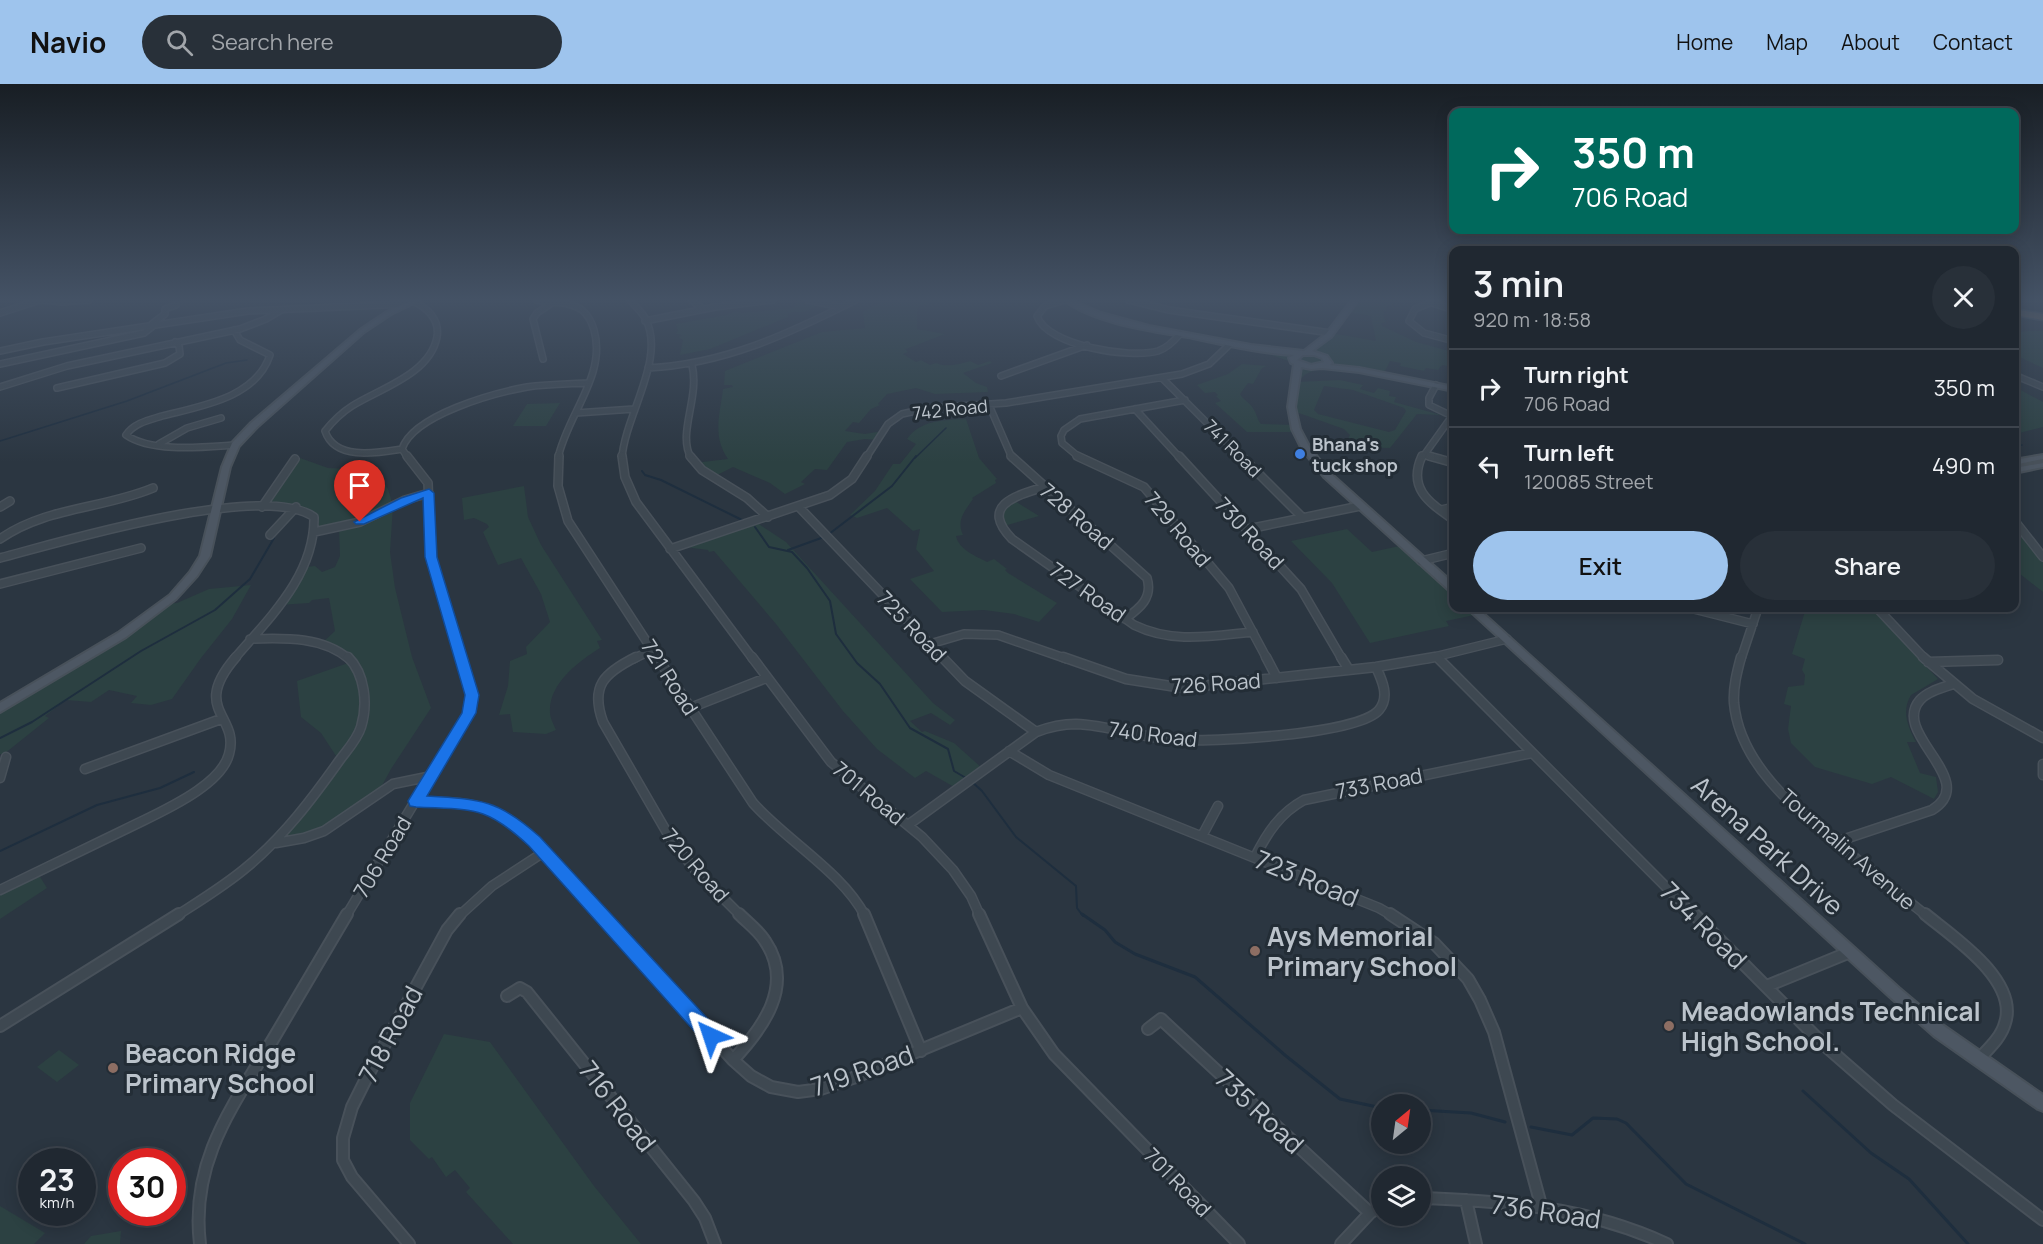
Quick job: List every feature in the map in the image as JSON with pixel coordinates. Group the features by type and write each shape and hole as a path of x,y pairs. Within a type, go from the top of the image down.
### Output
{"street":[{"path":"0,364 46,354"},
{"path":"0,387 67,366 120,354"},
{"path":"57,388 159,366 180,354"},
{"path":"235,445 193,448 131,440 126,433 143,422 239,393 251,385 267,365 271,357 270,354"},
{"path":"0,708 122,635 173,597 194,574 205,556 226,466 235,445 254,425 335,354"},
{"path":"429,354 413,370 336,418 326,431 326,436 332,446 369,452 402,449 409,435 427,422 500,394 537,386 587,383"},
{"path":"542,354 543,359"},
{"name":"721 Road","path":"598,354 560,450 556,471 562,506 574,531 728,768 759,810 856,900 873,932 921,1051"},
{"name":"701 Road","path":"651,354 623,447 623,473 635,500 831,762 908,825 937,852 971,896 1022,1008 1054,1054 1239,1244"},
{"path":"648,368 692,365 728,354"},
{"path":"1001,376 1062,354"},
{"name":"742 Road","path":"670,549 821,500 847,484 888,424 897,417 920,409 989,405 1162,378 1204,366 1221,354"},
{"path":"1271,354 1319,367 1368,371"},
{"path":"1297,354 1294,355 1296,362 1293,417 1306,448 1327,475 1449,586"},
{"path":"1313,354 1368,371 1449,388"},
{"path":"1294,386 1305,374 1328,363 1324,357"},
{"path":"692,365 697,382 685,439 690,457 707,475 751,501 768,517"},
{"path":"2019,377 2043,387"},
{"name":"741 Road","path":"1162,378 1303,518"},
{"path":"1436,385 1429,398 1429,405 1449,415"},
{"name":"729 Road","path":"1185,400 1075,421 1062,433 1062,443 1074,455 1144,487 1229,588 1277,678"},
{"name":"728 Road","path":"989,405 1010,457 1147,578 1150,590 1147,600 1125,619"},
{"path":"576,413 634,409"},
{"name":"730 Road","path":"1135,409 1301,589 1349,670"},
{"path":"159,444 184,429 221,418"},
{"path":"1449,422 1424,455 1416,472 1417,484 1423,494 1449,516"},
{"name":"706 Road","path":"200,1244 197,1212 202,1174 218,1130 469,713 472,698 465,668 431,557 429,493 426,479 402,449"},
{"path":"1424,455 1449,462"},
{"path":"2019,462 2043,456"},
{"path":"262,507 295,459"},
{"path":"2019,470 2043,465"},
{"path":"0,540 13,530 33,522 127,498 153,488"},
{"name":"727 Road","path":"1044,488 1025,493 1006,502 998,512 999,526 1012,539 1125,619 1153,635 1169,639 1254,632"},
{"path":"314,532 364,520 405,500 429,493"},
{"path":"0,507 10,501"},
{"path":"1248,529 1360,506"},
{"path":"0,558 172,516 262,507 296,507 312,514 314,532 309,557 302,574 218,682 215,698 221,719 229,735 231,750 218,772 201,789 168,809 0,890"},
{"path":"270,535 296,507"},
{"name":"725 Road","path":"799,507 965,681 1036,732"},
{"path":"1441,510 1449,508"},
{"path":"2019,526 2043,557"},
{"path":"0,584 141,549"},
{"path":"1421,561 1449,554"},
{"name":"Arena Park Drive","path":"1477,612 1939,1031 2043,1104"},
{"path":"1706,612 1753,624"},
{"name":"Tourmalin Avenue","path":"1757,612 1733,695 1736,717 1743,739 1768,778 1836,842 1965,947 1995,979 2005,1000 2007,1019 2004,1030 1978,1060"},
{"path":"1881,612 1928,662 1953,684 2006,718 2043,738"},
{"name":"726 Road","path":"930,644 964,634 998,635 1126,679 1167,687 1197,687 1376,668 1437,657 1507,639"},
{"path":"0,1026 213,893 243,871 274,843 306,808 359,732 365,702 357,668 343,653 300,639 250,639"},
{"name":"720 Road","path":"652,650 627,661 612,671 598,689 595,702 603,722 673,843 697,872 765,940 773,952 778,976 773,1002 761,1028 733,1060"},
{"name":"734 Road","path":"1437,657 1856,1074 2043,1220"},
{"path":"1928,662 1998,660"},
{"name":"740 Road","path":"908,825 1036,732 1056,724 1075,723 1147,737 1198,741 1353,724 1374,715 1384,703 1384,684 1376,668"},
{"path":"690,708 766,678"},
{"path":"1836,842 1932,810 1947,796 1946,783 1920,732 1914,710 1918,700 1927,692 1953,684"},
{"path":"85,769 221,719"},
{"name":"723 Road","path":"1009,751 1050,775 1351,896 1398,918 1434,943 1468,979 1494,1032 1542,1206"},
{"name":"733 Road","path":"1255,857 1269,828 1290,806 1304,800 1532,753"},
{"path":"0,778 6,757"},
{"path":"2043,764 2043,775"},
{"path":"274,843 304,838 324,831 393,784 432,776"},
{"name":"719 Road","path":"416,801 457,802 487,807 512,820 544,852 733,1060 753,1079 764,1085 798,1092 818,1090 921,1051 1022,1008"},
{"path":"1202,836 1218,806"},
{"name":"718 Road","path":"409,1244 363,1191 346,1167 342,1152 347,1123 372,1067 447,930 462,912 485,891 544,852"},
{"path":"1767,987 1850,952"},
{"name":"716 Road","path":"507,996 520,988 527,992 693,1201 705,1218 715,1244"},
{"name":"735 Road","path":"1148,1029 1161,1019 1370,1213"},
{"name":"736 Road","path":"1431,1198 1542,1206 1580,1212 1609,1219 1666,1244"},
{"path":"1466,1200 1476,1244"},
{"path":"1341,1244 1370,1213"}],"green space":[{"path":"767,354 903,354 916,362 921,360 930,365 936,363 953,365 970,361 978,365 990,361 992,363 963,373 976,383 987,387 988,392 935,394 916,388 887,394 878,404 880,405 871,409 859,423 853,422 845,431 865,434 883,431 877,440 847,442 827,470 815,469 801,482 805,484 785,494 770,483 733,467 711,478 694,463 728,459 720,442 719,433 723,389 733,387 724,385 725,371"},
{"path":"1269,354 1449,354 1449,366 1442,365 1438,370 1426,368 1424,371 1400,366 1401,363 1390,361 1383,375 1322,367 1306,374 1298,381 1297,364"},
{"path":"2019,354 2043,354 2043,368 2019,357"},
{"path":"1242,364 1267,366 1262,368 1253,384 1248,383 1240,394 1253,408 1261,424 1295,425 1299,432 1247,432 1215,403 1221,401 1215,392 1205,393 1197,385 1228,374"},
{"path":"1340,380 1363,385 1360,389 1374,393 1378,388 1390,391 1389,396 1396,397 1394,402 1441,415 1417,414 1390,448 1343,447 1341,445 1346,443 1350,435 1344,429 1293,411 1298,382","holes":["1324,386 1353,390 1404,408 1406,411 1395,430 1389,432 1318,414 1314,410"]},
{"path":"2019,389 2043,402 2043,427 2019,433"},
{"path":"560,403 546,426 513,426 527,404"},
{"path":"966,419 979,458 997,479 996,483 972,498 961,520 963,535 956,536 969,552 987,562 994,559 1007,569 1005,570 1008,573 1057,603 1039,622 1014,614 984,610 942,612 910,579 934,571 916,549 920,529 913,531 887,508 857,518 850,515 875,491 893,464 900,464 916,444 907,439 912,433 933,422"},
{"path":"300,458 328,468 374,470 388,489 393,506 390,552 395,588 412,657 431,708 379,791 310,836 288,837 286,834 340,762 321,733 301,717 297,681 351,662 321,644 335,631 329,598 312,600 309,603 279,605 306,567 315,566 322,572 335,567 340,556 339,528 314,532 313,513 307,510 289,506 262,507 296,460"},
{"path":"524,486 528,517 541,545 602,640 597,641 600,648 574,667 559,683 551,702 550,715 556,730 546,734 513,732 510,714 499,715 508,686 510,661 527,654 526,647 550,622 541,594 521,558 498,565 483,532 489,527 474,518 464,520 462,498"},
{"path":"1013,500 1039,516 1004,526 1001,521 1002,510"},
{"path":"758,520 760,525 786,542 933,703 955,720 950,725 931,713 910,721 922,732 925,731 954,743 983,769 956,788 926,771 915,778 877,749 843,711 776,624 714,551 685,547"},
{"path":"2019,525 2043,556 2043,592 2019,573"},
{"path":"1347,529 1372,552 1404,545 1449,586 1449,612 1477,612 1479,614 1446,621 1449,626 1370,643 1332,583 1291,541"},
{"path":"251,585 232,619 172,699 151,705 131,703 137,696 109,690 91,702 66,700 45,716 49,718 4,754 0,754 0,709 166,604 177,603 209,589"},
{"path":"1805,612 1875,612 1938,679 1911,695 1906,707 1908,725 1916,742 1907,742 1920,773 1936,777 1938,792 1934,799 1891,777 1872,784 1815,767 1791,743 1788,729 1791,706 1784,704 1788,687 1804,685 1805,675 1802,670 1805,659 1792,654"},
{"path":"37,872 47,888 0,919 0,891"},
{"path":"444,1034 490,1042 594,1186 641,1244 513,1244 466,1192 470,1188 455,1170 446,1177 432,1157 429,1159 410,1140 410,1103"},
{"path":"59,1050 79,1065 57,1082 37,1067"},
{"path":"0,1206 18,1217 18,1226 33,1226 45,1233 34,1244 0,1244"},
{"path":"121,1231 120,1244 84,1244 91,1236"}],"waterway":[{"path":"0,441 127,401 226,363 247,360"},
{"path":"915,458 946,428"},
{"path":"829,534 892,486 916,456"},
{"path":"642,471 645,475 661,480 742,520"},
{"path":"755,527 769,547 792,552 807,568 830,601 836,634 857,663 880,684 910,728 948,749 954,771 966,778"},
{"path":"788,550 824,537"},
{"path":"0,738 32,722 141,651 215,610 250,579 274,538"},
{"path":"0,851 97,805 160,788 194,772"},
{"path":"971,781 982,791 1016,837 1076,886 1077,908 1083,916"},
{"path":"1082,914 1105,930 1115,942 1135,954 1195,977 1286,1056 1340,1099 1371,1106"},
{"path":"1803,1091 1871,1153 1909,1179 1968,1244"},
{"path":"1431,1111 1471,1113 1505,1122"},
{"path":"1531,1127 1572,1135 1593,1118 1617,1119 1626,1123 1686,1184 1805,1244"}],"place":[{"name":"Bhana's tuck shop","path":"1300,454"},
{"name":"Ays Memorial Primary School","path":"1255,951"},
{"name":"Meadowlands Technical High School.","path":"1669,1026"},
{"name":"Beacon Ridge Primary School","path":"113,1068"}],"route":[{"path":"360,522 405,500 429,493 431,557 472,695 469,713 416,801 473,804 487,807 512,820 535,842 711,1036"}]}
